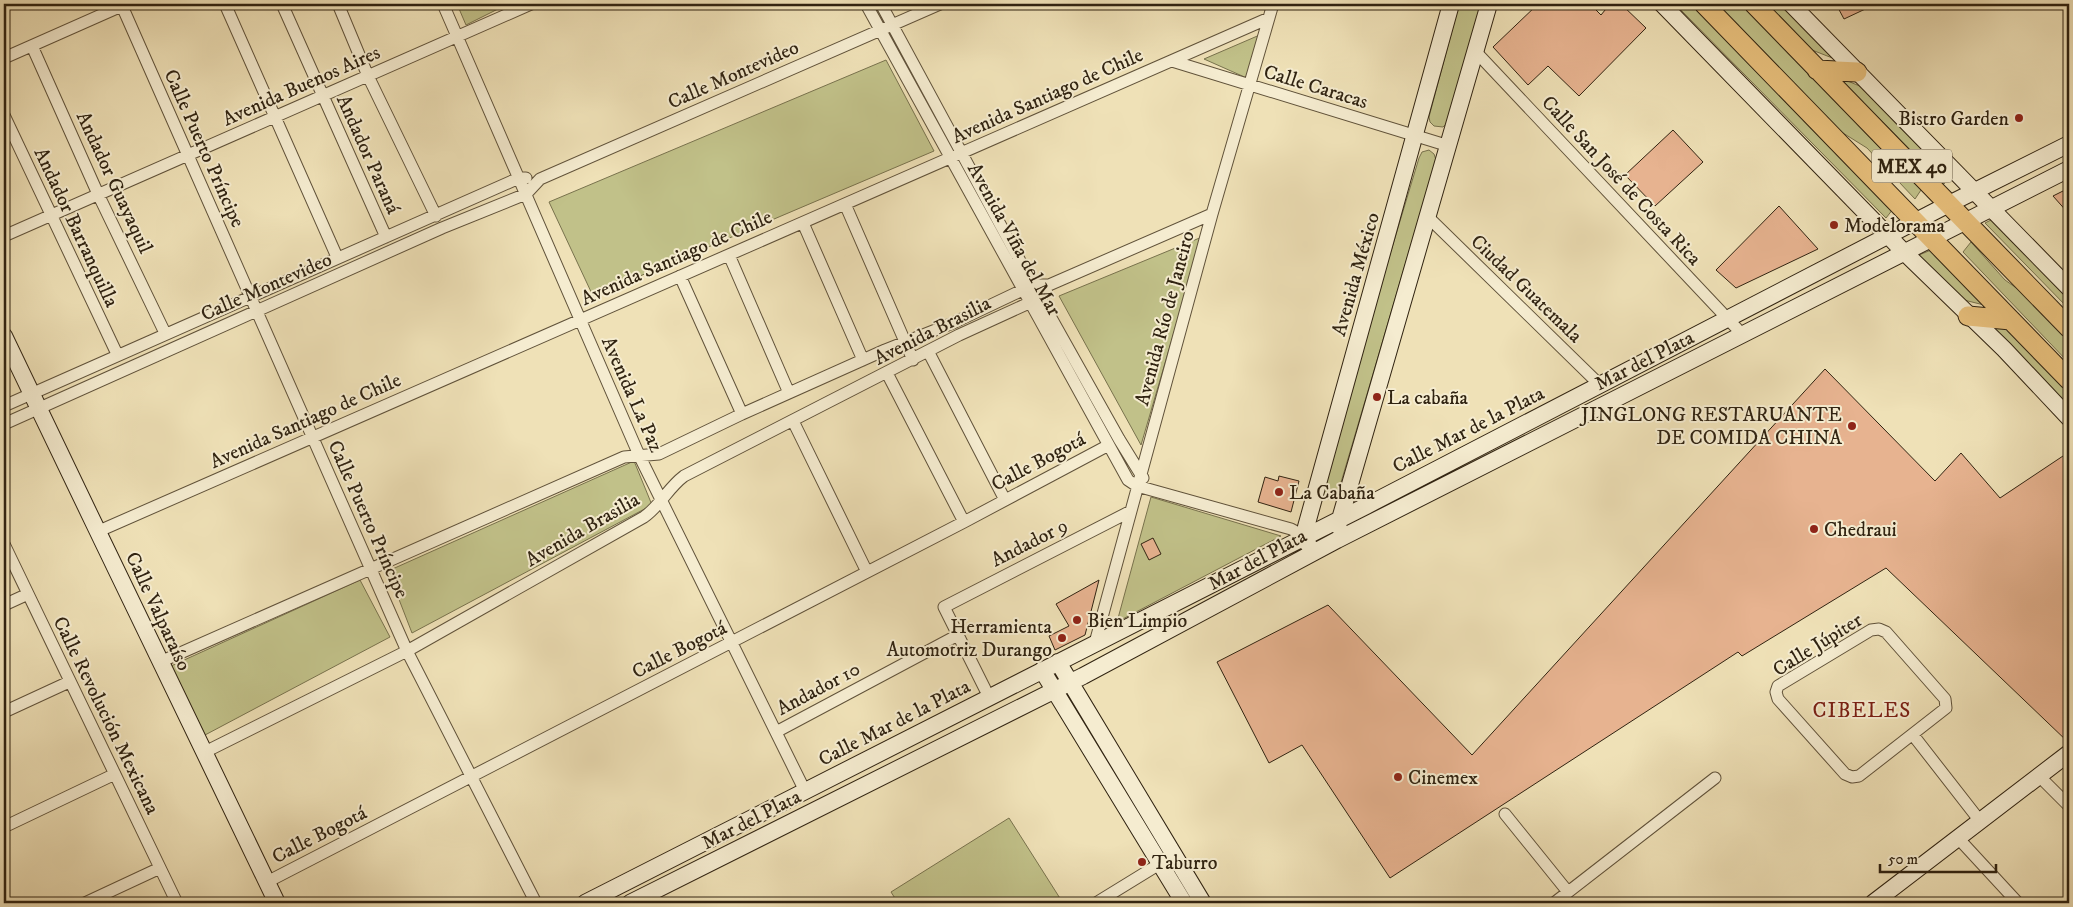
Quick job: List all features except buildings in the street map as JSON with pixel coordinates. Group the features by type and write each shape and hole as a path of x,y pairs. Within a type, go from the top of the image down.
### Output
{"main road":[{"name":"Avenida México","path":"1310,555 1306,527 1416,136 1451,4"},
{"path":"1337,540 1339,519 1489,4"},
{"path":"1662,4 1904,252 2004,349 2069,418"},
{"name":"MEX 40","path":"1704,4 2069,380"},
{"name":"MEX 40","path":"1754,4 2069,328"},
{"path":"1791,4 2069,288"},
{"path":"1817,70 1857,72"},
{"name":"Calle Mar de la Plata","path":"585,903 1306,537 1914,222 2069,144"},
{"name":"Mar del Plata","path":"630,903 1062,687 1337,540 2069,169"},
{"path":"1968,316 2011,320"},
{"name":"Calle Valparaíso","path":"4,336 99,531 203,753 277,903"},
{"path":"1058,662 1062,687 1159,864 1184,903"},
{"path":"1042,670 1062,687 1174,855 1203,903"},
{"path":"1876,902 2069,753"}],"street":[{"path":"225,4 336,257"},
{"name":"Andador Paraná","path":"282,4 386,237"},
{"path":"338,4 368,76 436,216"},
{"name":"Avenida La Paz","path":"443,4 639,455 805,791"},
{"name":"Avenida Buenos Aires","path":"4,236 531,4"},
{"name":"Avenida Viña del Mar","path":"866,4 1107,446 1128,480 1137,486"},
{"name":"Avenida Viña del Mar","path":"880,4 1119,440 1152,489"},
{"name":"Calle Montevideo","path":"4,424 442,228 526,194 540,179 940,4"},
{"name":"Avenida Río de Janeiro","path":"1095,643 1212,214 1273,4"},
{"path":"4,58 124,5"},
{"name":"Calle Puerto Príncipe","path":"124,5 187,155 258,310 407,652 536,903"},
{"name":"Avenida Santiago de Chile","path":"99,531 1269,18"},
{"name":"Andador Guayaquil","path":"32,46 98,194 166,333"},
{"name":"Calle San José de Costa Rica","path":"1476,52 1742,334"},
{"name":"Calle Caracas","path":"1172,61 1449,146"},
{"name":"Andador Barranquilla","path":"4,115 50,216 117,354"},
{"name":"Calle Montevideo","path":"4,406 336,257 436,216 519,178 540,179"},
{"path":"845,204 913,360"},
{"name":"Avenida Brasilia","path":"160,662 624,457 639,455 647,457 659,454 742,414 1033,285 1048,285 1212,214"},
{"name":"Ciudad Guatemala","path":"1428,217 1600,385"},
{"path":"803,222 863,360"},
{"path":"729,255 789,393"},
{"path":"680,276 742,414"},
{"path":"1040,298 1048,285"},
{"name":"Avenida Brasilia","path":"203,753 407,652 644,517 662,502 665,492 684,476 928,351 1040,298"},
{"path":"928,351 1006,500"},
{"path":"887,373 964,522"},
{"path":"793,421 867,572"},
{"name":"Calle Bogotá","path":"267,882 964,522 1107,446"},
{"path":"1137,486 1291,529 1306,537"},
{"name":"Andador 9","path":"958,635 944,607 1131,511"},
{"name":"Calle Revolución Mexicana","path":"4,544 177,903"},
{"path":"4,605 28,594"},
{"name":"Calle Júpiter","path":"1879,629 1886,632 1947,704 1945,710 1913,735 1859,776 1852,778 1845,774 1784,706 1776,692 1778,686 1871,630 1879,629"},
{"path":"958,635 989,697"},
{"name":"Andador 10","path":"776,732 958,635"},
{"path":"4,712 69,682"},
{"path":"1913,735 1980,821"},
{"path":"4,827 116,774"},
{"path":"2039,776 2069,806"},
{"path":"1554,903 1715,778"},
{"path":"1505,814 1568,892"},
{"path":"1958,838 2018,903"},
{"path":"1096,903 1174,855"},
{"path":"84,903 160,868"}],"green space":[{"path":"457,4 508,4 466,25"},
{"path":"1459,4 1481,4 1448,122 1443,127 1434,126 1430,122 1429,117"},
{"path":"1675,4 1691,4 1893,209 1886,218"},
{"path":"1712,4 1741,4 1921,190 1915,199 1867,148 1843,133 1801,94"},
{"path":"1768,4 1783,4 1840,61 1812,50"},
{"path":"1262,34 1249,79 1204,59"},
{"path":"886,60 934,151 593,296 549,202"},
{"path":"1838,77 1862,87 1951,175 1944,184"},
{"path":"1429,150 1434,154 1436,160 1337,496 1329,499 1322,496 1320,487 1419,158 1422,152"},
{"path":"1993,219 2069,296 2069,309 1985,223"},
{"path":"1202,237 1141,445 1059,296"},
{"path":"1971,242 2005,280 2039,304 2069,334 2069,363 1963,252"},
{"path":"1931,250 1984,305 1964,300 1919,255"},
{"path":"1987,323 2005,327 2069,390 2069,408"},
{"path":"634,461 652,505 412,633 388,571"},
{"path":"1151,497 1281,536 1117,622"},
{"path":"360,580 390,637 205,735 171,666"},
{"path":"1009,818 1063,903 898,903 891,892"}],"place":[{"name":"Bistro Garden","path":"2019,118"},
{"name":"Modelorama","path":"1834,225"},
{"name":"La cabaña","path":"1377,397"},
{"name":"JINGLONG RESTARUANTE DE COMIDA CHINA","path":"1852,426"},
{"name":"La Cabaña","path":"1279,492"},
{"name":"Chedraui","path":"1814,529"},
{"name":"Bien Limpio","path":"1077,620"},
{"name":"Herramienta Automotriz Durango","path":"1062,638"},
{"name":"Cinemex","path":"1398,777"},
{"name":"Taburro","path":"1142,862"}],"district":[{"name":"CIBELES","path":"1862,710"}]}
